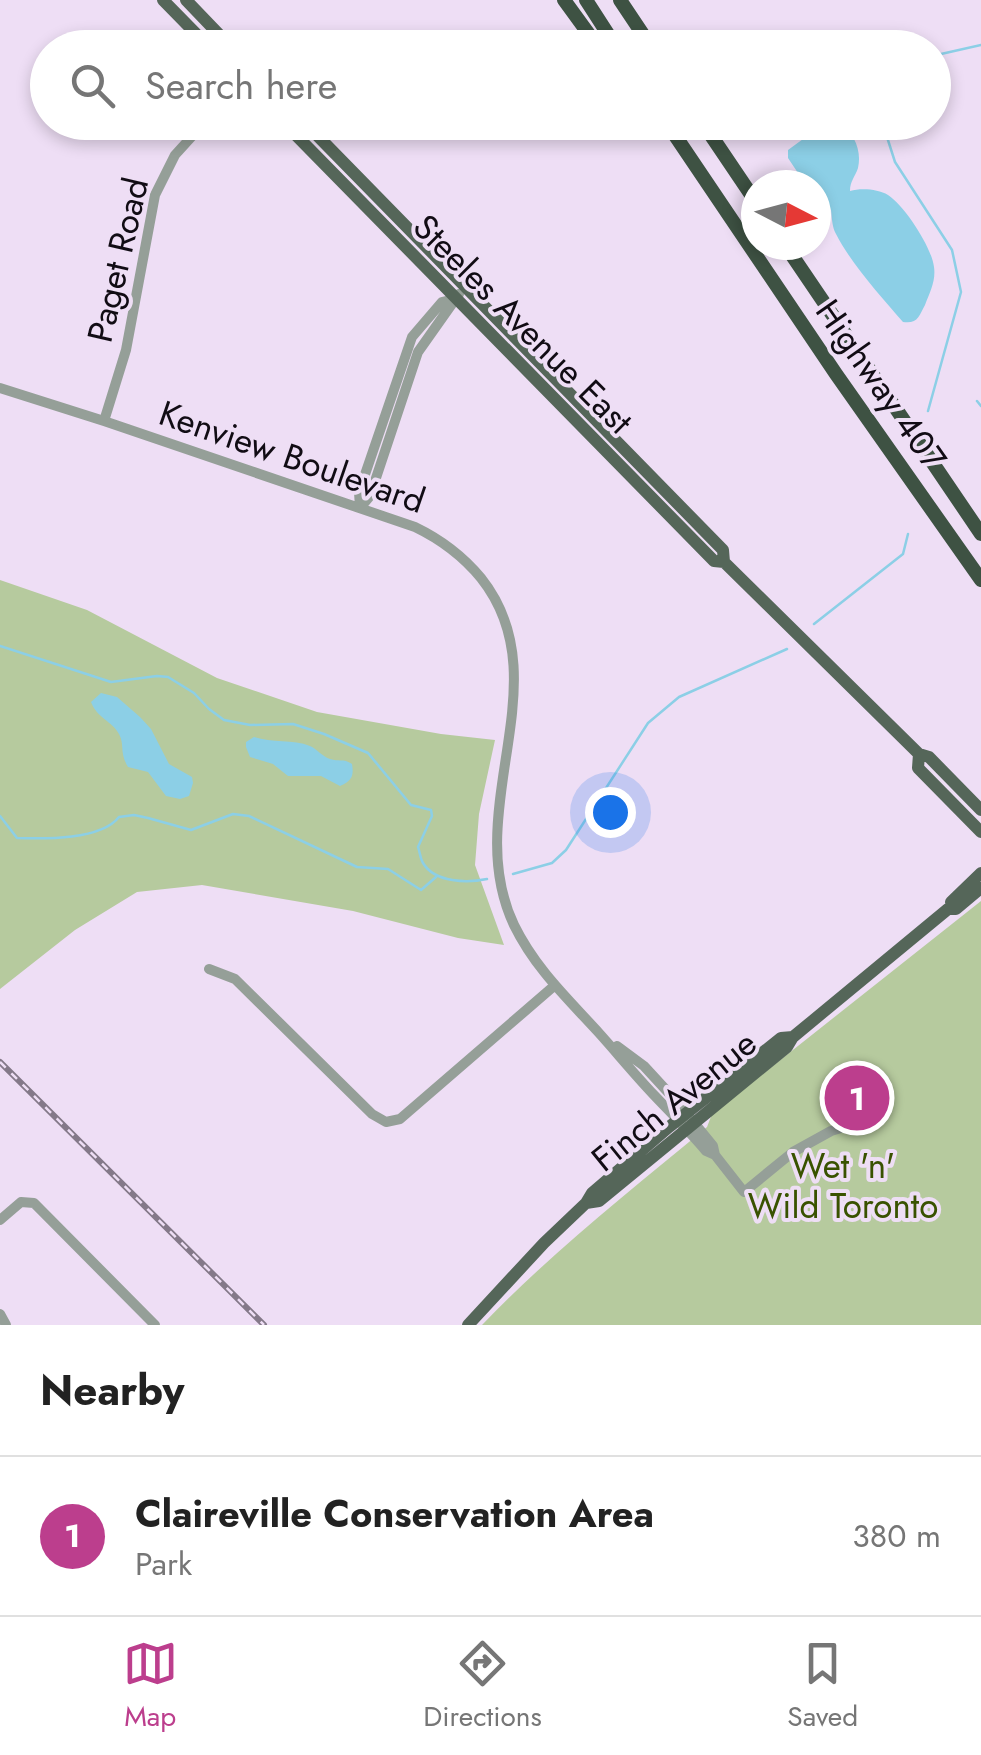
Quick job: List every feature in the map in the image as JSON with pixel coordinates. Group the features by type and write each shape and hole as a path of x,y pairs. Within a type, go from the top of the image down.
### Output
{"highway":[{"path":"564,0 586,30"},
{"path":"586,0 605,30"},
{"path":"620,0 640,30"},
{"path":"630,0 636,24"},
{"path":"676,140 680,143"},
{"name":"Highway 407","path":"678,140 981,580"},
{"path":"714,140 741,180"},
{"name":"Highway 407","path":"795,260 981,534"}],"main road":[{"path":"163,0 192,30"},
{"path":"186,0 215,30"},
{"name":"Steeles Avenue East","path":"302,140 723,550 724,562 981,810"},
{"name":"Steeles Avenue East","path":"320,140 460,294"},
{"name":"Steeles Avenue East","path":"920,754 918,768 981,836"},
{"path":"950,906 981,876"},
{"name":"Finch Avenue","path":"468,1325 586,1203 600,1201 686,1121 787,1047 793,1036 950,906 956,908 981,888"}],"street":[{"name":"Paget Road","path":"104,421 126,350 155,195 175,155 189,140"},
{"path":"360,508 370,496 404,377 428,336 460,294"},
{"name":"Kenview Boulevard","path":"0,388 360,508 415,528 449,546 495,598 512,644 514,687 496,832 498,867 514,925 537,964 598,1032 644,1066 706,1151 715,1155 744,1192 793,1152 831,1130 881,1116"},
{"path":"209,969 236,980 372,1114 386,1122 400,1119 554,986"},
{"path":"0,1220 20,1202 34,1203 155,1325"},
{"path":"0,1314 6,1325"}],"green space":[{"path":"0,580 87,610 217,678 317,712 495,740 479,814 475,865 504,945 458,938 353,911 202,885 137,892 75,930 0,989"},
{"name":"Wet 'n' Wild Toronto","path":"981,901 981,1325 482,1325 563,1248 707,1127 712,1114"}],"water":[{"path":"802,140 854,140 859,161 850,191 879,191 895,200 928,249 934,267 933,282 915,320 903,322 867,280 836,234 831,210 831,170 796,170 788,150"},
{"path":"101,693 117,697 151,729 169,764 192,777 189,796 166,796 148,772 128,767 119,734 91,702"},
{"path":"254,737 303,744 327,758 349,762 351,778 340,786 321,776 288,776 273,764 250,757 246,742"}],"waterway":[{"path":"951,52 981,45"},
{"path":"888,140 895,162 952,250 961,292 928,411"},
{"path":"977,401 981,406"},
{"path":"814,624 903,554 908,534"},
{"path":"0,646 111,682 168,677 194,693 224,720 250,725 293,724 368,753 411,805 431,810 418,847 428,870 452,880 487,879"},
{"path":"513,874 552,863 566,850 648,723 679,697 787,649"},
{"path":"0,816 17,838 86,834 111,825 119,817 134,815 191,830 233,814 249,816 357,867 388,869 421,890 436,877"}],"railway":[{"path":"0,1062 264,1325"}],"place":[{"name":"Claireville Conservation Area","path":"857,1098"}]}
